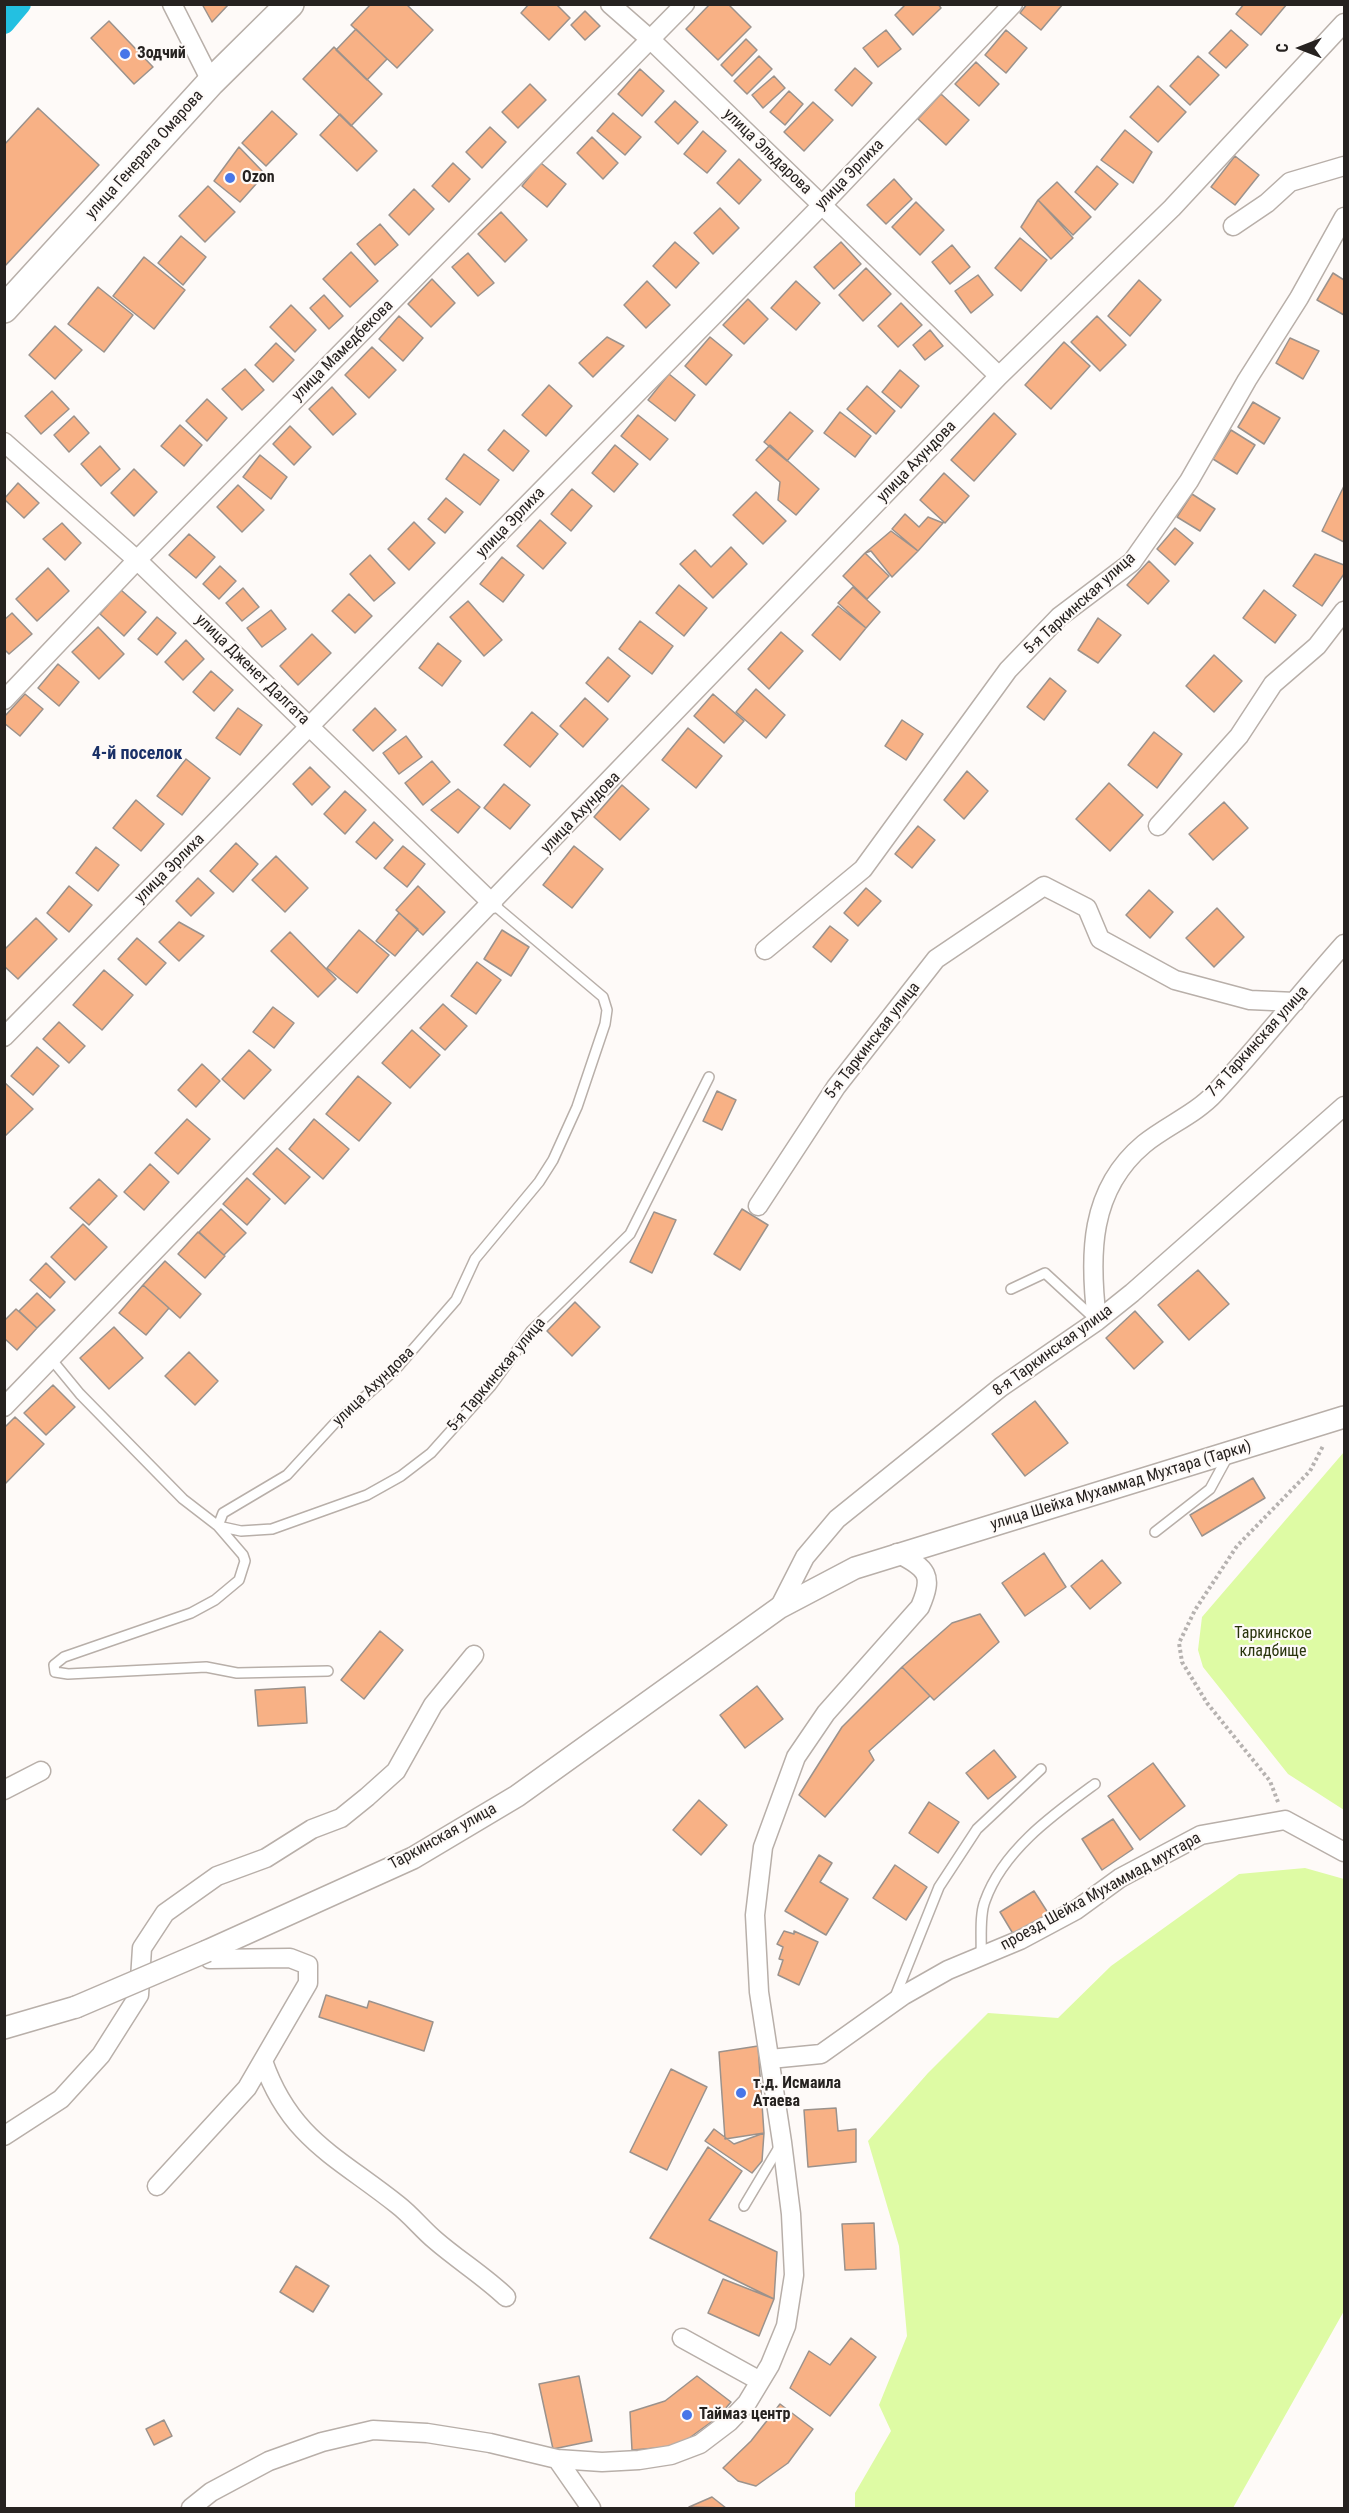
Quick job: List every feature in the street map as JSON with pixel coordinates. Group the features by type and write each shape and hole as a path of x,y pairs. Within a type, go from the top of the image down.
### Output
{"main road":[{"name":"улица Генерала Омарова","path":"4,304 210,79 288,4"},
{"name":"улица Генерала Омарова","path":"4,309 211,82 288,4"}],"street":[{"path":"172,4 210,79"},
{"name":"улица Эльдарова","path":"610,4 651,40 999,376"},
{"name":"улица Мамедбекова","path":"4,700 137,560 685,4"},
{"name":"улица Эрлиха","path":"4,1037 822,205 1013,4"},
{"name":"улица Ахундова","path":"4,1407 493,904 999,376 1172,208 1344,23"},
{"path":"1233,226 1267,203 1290,182 1344,166"},
{"name":"5-я Таркинская улица","path":"765,951 863,869 1008,670 1059,617 1132,562 1189,481 1247,380 1299,298 1344,217"},
{"name":"улица Дженет Далгата","path":"4,442 137,560 493,904"},
{"path":"1158,826 1239,736 1273,684 1317,646 1344,611"},
{"name":"5-я Таркинская улица","path":"758,1206 836,1088 936,959 1044,886 1087,908 1100,939 1175,980 1250,1000 1295,1002"},
{"name":"7-я Таркинская улица","path":"1097,1321 1094,1240 1100,1206 1114,1177 1143,1145 1212,1096 1344,944"},
{"name":"8-я Таркинская улица","path":"779,1608 805,1557 837,1519 1001,1386 1097,1321 1344,1106"},
{"name":"улица Шейха Мухаммад Мухтара (Тарки)","path":"779,1608 855,1568 897,1553 1229,1454 1341,1418"},
{"path":"191,2508 211,2492 269,2461 322,2442 373,2430 427,2433 490,2443 557,2459 602,2462 639,2460 671,2455 700,2444 729,2422 747,2403 786,2326 794,2275 791,2214 759,1992 754,1915 763,1847 796,1757 826,1713 920,1607 928,1587 924,1572 916,1562 897,1553"},
{"name":"Таркинская улица","path":"4,2028 76,2007 207,1951 412,1858 517,1796 779,1608"},
{"path":"4,2136 61,2099 101,2055 139,1995 142,1948 165,1913 217,1876 266,1858 312,1829 341,1818 367,1797 396,1771 434,1705 474,1655"},
{"path":"4,1790 41,1772"},
{"path":"1284,1820 1344,1852"},
{"name":"проезд Шейха Мухаммад мухтара","path":"770,2060 821,2054 893,2002 948,1970 1020,1940 1076,1910 1120,1878 1201,1835 1284,1820"},
{"path":"157,2186 247,2088 308,1983 308,1965 290,1958 210,1959 207,1951"},
{"path":"263,2061 273,2090 306,2135 401,2207 434,2239 489,2280 506,2297"},
{"path":"682,2338 760,2381"},
{"path":"557,2459 591,2508"}],"lane":[{"name":"улица Ахундова","path":"218,1526 224,1513 287,1475 334,1424 395,1370 421,1341 456,1300 475,1259 539,1182 553,1160 577,1107 605,1024 607,1010 603,998 493,904"},
{"name":"5-я Таркинская улица","path":"218,1526 241,1531 272,1529 367,1495 401,1476 430,1453 491,1386 531,1331 630,1234 709,1077"},
{"path":"1011,1289 1045,1273 1097,1321"},
{"name":"5-я Таркинская улица","path":"52,1360 80,1394 183,1499 218,1526 243,1555 245,1561 238,1580 215,1600 192,1613 63,1657 54,1665 55,1672 68,1674 206,1668 237,1673 328,1671"},
{"path":"1155,1532 1210,1489 1229,1454"},
{"path":"893,2002 939,1887 977,1829 1041,1769"},
{"path":"981,1956 984,1902 1006,1863 1050,1817 1095,1784"},
{"path":"744,2206 782,2142"}],"path":[{"path":"1284,1820 1270,1781 1207,1703 1182,1662 1179,1643 1195,1610 1237,1546 1310,1471 1341,1418"}],"green space":[{"name":"Таркинское кладбище","path":"1344,1452 1344,1810 1288,1774 1203,1667 1198,1650 1202,1617"},
{"path":"1305,1868 1344,1879 1344,2311 1233,2508 855,2508 855,2493 891,2431 879,2405 907,2336 899,2246 868,2141 928,2073 988,2013 1058,2018 1111,1966 1239,1874"}],"building":[{"path":"202,4 229,4 212,22"},
{"path":"371,4 406,4 433,30 397,68 351,25"},
{"path":"529,4 556,4 570,18 549,40 521,13"},
{"path":"710,4 728,4 751,27 718,60 686,29"},
{"path":"906,4 938,4 941,8 913,35 895,15"},
{"path":"1027,4 1063,4 1041,30 1020,13"},
{"path":"1244,4 1287,4 1261,35 1236,14"},
{"path":"585,11 600,26 585,40 571,25"},
{"path":"109,21 153,67 134,84 91,38"},
{"path":"356,29 387,59 367,80 336,50"},
{"path":"886,30 901,49 878,67 863,48"},
{"path":"1006,30 1027,48 1006,73 985,55"},
{"path":"1231,30 1248,45 1226,68 1209,53"},
{"path":"746,39 757,50 732,76 721,65"},
{"path":"334,47 382,94 351,126 303,79"},
{"path":"759,56 772,69 747,94 734,81"},
{"path":"1198,56 1219,75 1190,105 1170,86"},
{"path":"976,62 999,84 979,106 955,84"},
{"path":"855,68 872,83 852,106 835,90"},
{"path":"640,69 664,91 642,116 618,94"},
{"path":"774,76 785,88 763,108 752,95"},
{"path":"530,84 546,100 518,128 502,112"},
{"path":"1158,86 1186,112 1158,142 1130,117"},
{"path":"789,91 803,104 785,125 770,112"},
{"path":"941,94 969,120 946,145 918,119"},
{"path":"675,101 698,122 678,144 655,122"},
{"path":"813,102 833,120 804,151 784,132"},
{"path":"38,108 99,165 4,267 4,145"},
{"path":"272,111 297,134 266,166 242,143"},
{"path":"613,113 641,137 625,155 597,131"},
{"path":"340,114 377,151 357,171 320,135"},
{"path":"490,127 506,142 482,168 466,152"},
{"path":"1125,130 1152,152 1133,183 1101,160"},
{"path":"703,131 726,151 707,173 684,154"},
{"path":"592,137 618,163 603,179 577,153"},
{"path":"239,147 265,174 240,202 214,181"},
{"path":"1235,156 1259,175 1235,205 1211,187"},
{"path":"739,159 761,180 739,204 717,183"},
{"path":"453,163 470,179 449,202 432,186"},
{"path":"541,163 566,184 547,207 522,186"},
{"path":"1097,166 1118,184 1095,210 1075,192"},
{"path":"894,179 912,199 886,224 867,205"},
{"path":"1057,182 1091,217 1073,235 1038,200"},
{"path":"208,186 235,212 205,242 179,216"},
{"path":"414,189 434,209 409,235 389,215"},
{"path":"1038,200 1073,238 1051,259 1021,227"},
{"path":"916,202 944,230 920,255 892,227"},
{"path":"720,208 739,228 713,254 694,233"},
{"path":"501,212 527,240 505,262 478,234"},
{"path":"380,224 398,245 375,265 357,244"},
{"path":"181,236 206,257 183,285 158,263"},
{"path":"1020,238 1047,260 1021,291 995,268"},
{"path":"675,242 699,263 676,288 653,266"},
{"path":"841,242 861,264 834,289 814,267"},
{"path":"952,245 970,267 950,284 932,262"},
{"path":"351,252 378,281 350,307 323,279"},
{"path":"468,253 494,283 478,296 452,267"},
{"path":"144,257 185,290 154,329 113,296"},
{"path":"866,268 891,294 863,321 839,295"},
{"path":"1333,273 1344,280 1344,315 1317,300"},
{"path":"978,275 993,295 971,313 955,291"},
{"path":"432,279 455,303 431,327 408,304"},
{"path":"1139,280 1161,300 1130,336 1108,316"},
{"path":"647,281 670,305 646,328 624,305"},
{"path":"796,281 820,303 796,330 771,308"},
{"path":"98,287 133,315 104,352 68,324"},
{"path":"324,295 343,316 329,329 310,308"},
{"path":"748,299 768,319 744,344 723,325"},
{"path":"901,303 922,325 898,347 878,326"},
{"path":"291,305 316,330 295,352 270,327"},
{"path":"399,316 423,338 403,361 379,339"},
{"path":"1097,316 1126,345 1100,371 1071,342"},
{"path":"55,326 82,350 55,379 29,355"},
{"path":"930,330 943,346 925,360 913,345"},
{"path":"607,337 624,346 593,377 579,363"},
{"path":"710,337 732,355 706,385 685,366"},
{"path":"1290,338 1319,351 1303,379 1276,363"},
{"path":"1064,342 1090,366 1051,409 1025,385"},
{"path":"276,343 294,360 273,382 255,365"},
{"path":"372,347 396,370 369,398 345,375"},
{"path":"245,369 264,390 242,410 222,389"},
{"path":"900,370 919,386 901,408 882,392"},
{"path":"669,374 695,395 675,421 648,400"},
{"path":"549,385 572,406 546,436 522,415"},
{"path":"867,386 895,411 876,434 847,409"},
{"path":"332,387 356,414 333,435 309,409"},
{"path":"52,391 69,409 41,434 25,416"},
{"path":"207,399 227,418 207,441 186,421"},
{"path":"1253,402 1280,418 1264,444 1238,427"},
{"path":"790,412 813,431 787,461 764,442"},
{"path":"840,412 871,436 855,457 824,433"},
{"path":"994,413 1016,434 974,481 951,460"},
{"path":"638,415 668,439 650,460 621,436"},
{"path":"74,416 89,433 69,452 54,435"},
{"path":"180,425 202,445 184,466 161,446"},
{"path":"290,426 311,447 294,465 273,444"},
{"path":"504,430 529,451 513,471 488,450"},
{"path":"1231,430 1255,445 1237,474 1213,459"},
{"path":"615,445 638,464 614,492 592,473"},
{"path":"770,445 819,489 796,515 778,500 780,482 756,460"},
{"path":"100,446 120,469 101,486 81,464"},
{"path":"464,454 499,480 480,505 446,479"},
{"path":"260,455 287,477 271,499 243,477"},
{"path":"134,469 157,492 134,516 111,493"},
{"path":"944,473 969,496 945,523 920,500"},
{"path":"18,483 39,503 24,518 4,499"},
{"path":"238,485 264,510 242,532 217,507"},
{"path":"1344,486 1344,542 1322,531"},
{"path":"572,489 592,506 571,531 551,514"},
{"path":"756,492 786,521 763,544 733,515"},
{"path":"1192,494 1215,509 1200,531 1177,517"},
{"path":"446,498 463,512 445,533 428,519"},
{"path":"905,514 919,527 928,517 943,523 918,551 892,529"},
{"path":"540,520 566,543 543,569 517,546"},
{"path":"414,522 435,543 409,570 388,549"},
{"path":"62,523 81,543 65,560 43,539"},
{"path":"1175,528 1193,543 1175,565 1157,549"},
{"path":"891,531 918,551 892,577 871,551 865,553"},
{"path":"189,534 215,557 196,578 169,555"},
{"path":"731,547 747,564 713,598 680,564 695,550 711,567"},
{"path":"865,553 889,576 867,599 843,576"},
{"path":"1315,554 1344,565 1344,574 1322,606 1293,586"},
{"path":"370,555 395,583 374,601 350,574"},
{"path":"502,557 524,575 503,602 480,584"},
{"path":"1149,561 1169,581 1148,604 1127,585"},
{"path":"220,566 236,581 219,599 203,584"},
{"path":"48,568 69,591 37,621 16,599"},
{"path":"679,585 707,608 684,636 656,613"},
{"path":"853,587 880,612 866,628 838,603"},
{"path":"243,588 259,607 242,621 226,603"},
{"path":"121,590 146,612 124,636 100,614"},
{"path":"1264,590 1296,615 1275,643 1243,618"},
{"path":"349,594 372,616 355,633 332,611"},
{"path":"468,601 502,640 484,656 450,617"},
{"path":"838,606 866,628 840,660 812,635"},
{"path":"271,610 286,629 262,647 247,628"},
{"path":"12,613 32,634 9,654 4,649 4,620"},
{"path":"157,617 176,633 157,655 138,639"},
{"path":"1098,618 1121,635 1098,663 1078,650"},
{"path":"640,621 673,646 652,674 619,649"},
{"path":"98,627 124,654 99,679 72,652"},
{"path":"781,632 803,651 769,689 748,669"},
{"path":"312,634 331,653 298,685 280,666"},
{"path":"186,640 204,659 183,680 165,662"},
{"path":"438,643 461,661 442,686 419,668"},
{"path":"1214,655 1242,681 1214,712 1186,686"},
{"path":"608,657 630,676 608,702 586,683"},
{"path":"58,664 79,682 59,706 38,688"},
{"path":"211,671 233,690 214,711 193,692"},
{"path":"1050,678 1066,691 1044,720 1027,707"},
{"path":"756,689 785,715 766,738 736,712"},
{"path":"25,694 43,709 20,736 4,723 4,717"},
{"path":"713,694 744,721 724,743 694,716"},
{"path":"585,698 608,719 583,747 560,726"},
{"path":"238,708 262,725 240,755 216,738"},
{"path":"375,708 396,730 373,751 353,730"},
{"path":"532,712 558,734 530,767 504,745"},
{"path":"902,720 923,734 906,760 885,746"},
{"path":"688,728 722,756 696,788 662,760"},
{"path":"1154,732 1182,754 1157,788 1128,765"},
{"path":"406,736 422,757 399,774 383,753"},
{"path":"186,759 210,778 182,815 157,796"},
{"path":"432,761 450,782 423,805 405,783"},
{"path":"310,767 330,787 312,805 293,784"},
{"path":"967,771 988,791 964,819 944,800"},
{"path":"1109,783 1143,815 1110,851 1076,819"},
{"path":"504,784 530,805 510,829 484,808"},
{"path":"622,785 649,809 620,840 594,817"},
{"path":"458,789 480,807 458,833 431,810"},
{"path":"345,791 366,810 345,834 324,814"},
{"path":"136,800 164,824 141,851 113,828"},
{"path":"1224,802 1248,828 1213,860 1189,834"},
{"path":"374,822 393,840 376,859 356,842"},
{"path":"918,826 935,840 912,868 895,854"},
{"path":"236,843 258,864 233,892 210,871"},
{"path":"403,846 425,864 407,887 384,868"},
{"path":"574,846 603,869 572,908 543,885"},
{"path":"96,847 119,865 98,891 76,873"},
{"path":"276,856 308,888 285,912 252,880"},
{"path":"198,878 214,893 191,916 176,901"},
{"path":"69,886 92,905 69,932 47,913"},
{"path":"418,886 445,912 423,935 396,910"},
{"path":"866,888 881,901 858,926 844,913"},
{"path":"1149,890 1173,912 1150,938 1126,915"},
{"path":"1217,908 1244,937 1214,967 1186,938"},
{"path":"399,913 418,929 395,956 376,941"},
{"path":"36,918 57,939 18,979 4,966 4,950"},
{"path":"179,922 204,936 179,961 159,942"},
{"path":"830,926 848,940 831,962 813,947"},
{"path":"359,930 389,955 357,993 327,968"},
{"path":"502,930 529,947 511,976 484,959"},
{"path":"290,932 336,979 318,997 271,951"},
{"path":"137,938 166,963 146,985 118,959"},
{"path":"477,962 501,980 476,1014 451,996"},
{"path":"104,970 133,995 102,1030 73,1005"},
{"path":"443,1004 467,1026 445,1050 420,1028"},
{"path":"273,1007 294,1023 274,1048 253,1032"},
{"path":"59,1022 85,1046 69,1063 43,1039"},
{"path":"412,1030 440,1055 410,1088 382,1063"},
{"path":"37,1047 59,1066 33,1095 11,1076"},
{"path":"249,1050 271,1070 244,1099 222,1079"},
{"path":"202,1064 220,1081 196,1107 178,1090"},
{"path":"358,1076 391,1103 359,1141 326,1114"},
{"path":"4,1082 33,1109 4,1137"},
{"path":"717,1091 736,1100 722,1130 703,1121"},
{"path":"187,1119 210,1139 178,1174 155,1153"},
{"path":"314,1119 349,1149 323,1179 289,1149"},
{"path":"277,1148 310,1177 285,1204 253,1174"},
{"path":"150,1164 169,1182 144,1210 124,1192"},
{"path":"247,1178 270,1199 247,1225 223,1204"},
{"path":"99,1179 117,1196 89,1225 70,1208"},
{"path":"221,1209 246,1233 224,1255 199,1232"},
{"path":"742,1209 768,1225 740,1270 714,1254"},
{"path":"654,1212 676,1220 652,1273 630,1262"},
{"path":"83,1224 107,1247 75,1280 51,1257"},
{"path":"198,1232 225,1256 205,1278 178,1254"},
{"path":"165,1261 201,1294 180,1318 143,1285"},
{"path":"46,1263 65,1282 50,1298 30,1280"},
{"path":"1198,1270 1229,1304 1189,1340 1158,1305"},
{"path":"143,1285 169,1308 146,1335 119,1313"},
{"path":"37,1293 55,1310 37,1328 19,1311"},
{"path":"575,1302 600,1327 572,1356 547,1331"},
{"path":"16,1309 37,1328 17,1350 4,1338 4,1321"},
{"path":"1135,1311 1163,1342 1134,1369 1106,1338"},
{"path":"114,1327 143,1358 109,1389 80,1358"},
{"path":"189,1352 218,1381 195,1405 165,1376"},
{"path":"53,1385 75,1407 46,1435 24,1413"},
{"path":"1035,1401 1068,1443 1025,1476 992,1434"},
{"path":"15,1417 44,1444 4,1485 4,1428"},
{"path":"1253,1478 1265,1498 1202,1536 1190,1515"},
{"path":"1044,1553 1066,1587 1025,1616 1002,1583"},
{"path":"1102,1560 1121,1583 1090,1609 1071,1586"},
{"path":"980,1614 999,1642 934,1700 902,1667 952,1623"},
{"path":"380,1631 403,1650 364,1699 341,1680"},
{"path":"902,1667 930,1696 869,1751 874,1760 825,1817 799,1795 842,1727"},
{"path":"757,1686 783,1719 745,1748 720,1715"},
{"path":"305,1687 307,1723 258,1726 255,1690"},
{"path":"994,1750 1016,1777 988,1799 966,1773"},
{"path":"1153,1763 1185,1806 1140,1840 1108,1796"},
{"path":"699,1800 727,1825 701,1855 673,1830"},
{"path":"929,1802 959,1822 938,1853 909,1833"},
{"path":"1113,1819 1133,1849 1102,1870 1082,1839"},
{"path":"819,1855 832,1863 820,1882 848,1899 826,1935 785,1911"},
{"path":"895,1865 927,1887 906,1920 873,1898"},
{"path":"1034,1891 1050,1916 1015,1937 1000,1912"},
{"path":"784,1931 794,1934 794,1931 818,1942 799,1985 778,1975 783,1960 779,1959 783,1947 777,1944"},
{"path":"326,1995 367,2008 369,2001 433,2022 424,2051 319,2017"},
{"name":"т.д. Исмаила Атаева","path":"758,2046 764,2133 725,2139 719,2052"},
{"path":"671,2069 707,2087 667,2170 630,2152"},
{"path":"836,2108 838,2131 856,2129 856,2162 808,2167 804,2110"},
{"path":"714,2129 734,2144 764,2133 762,2161 752,2173 705,2141"},
{"path":"708,2147 742,2171 709,2220 777,2252 774,2299 650,2238"},
{"path":"874,2223 876,2269 845,2270 842,2224"},
{"path":"296,2266 329,2286 313,2312 280,2292"},
{"path":"723,2279 774,2299 759,2336 708,2313"},
{"path":"851,2338 876,2357 830,2416 790,2388 809,2351 830,2365"},
{"path":"579,2376 592,2441 553,2449 539,2384"},
{"path":"697,2376 731,2402 718,2417 688,2439 669,2447 632,2450 630,2412 665,2401"},
{"path":"780,2404 813,2429 788,2463 756,2486 738,2481 723,2468 751,2441"},
{"path":"164,2420 172,2436 154,2445 146,2429"},
{"path":"712,2497 726,2508 689,2507"}],"waterway":[{"path":"4,23 20,4"}],"place":[{"name":"Зодчий","path":"125,54"},
{"name":"Ozon","path":"230,178"},
{"name":"т.д. Исмаила Атаева","path":"741,2093"},
{"name":"Таймаз центр","path":"687,2415"}],"district":[{"name":"4-й поселок","path":"137,754"}]}
